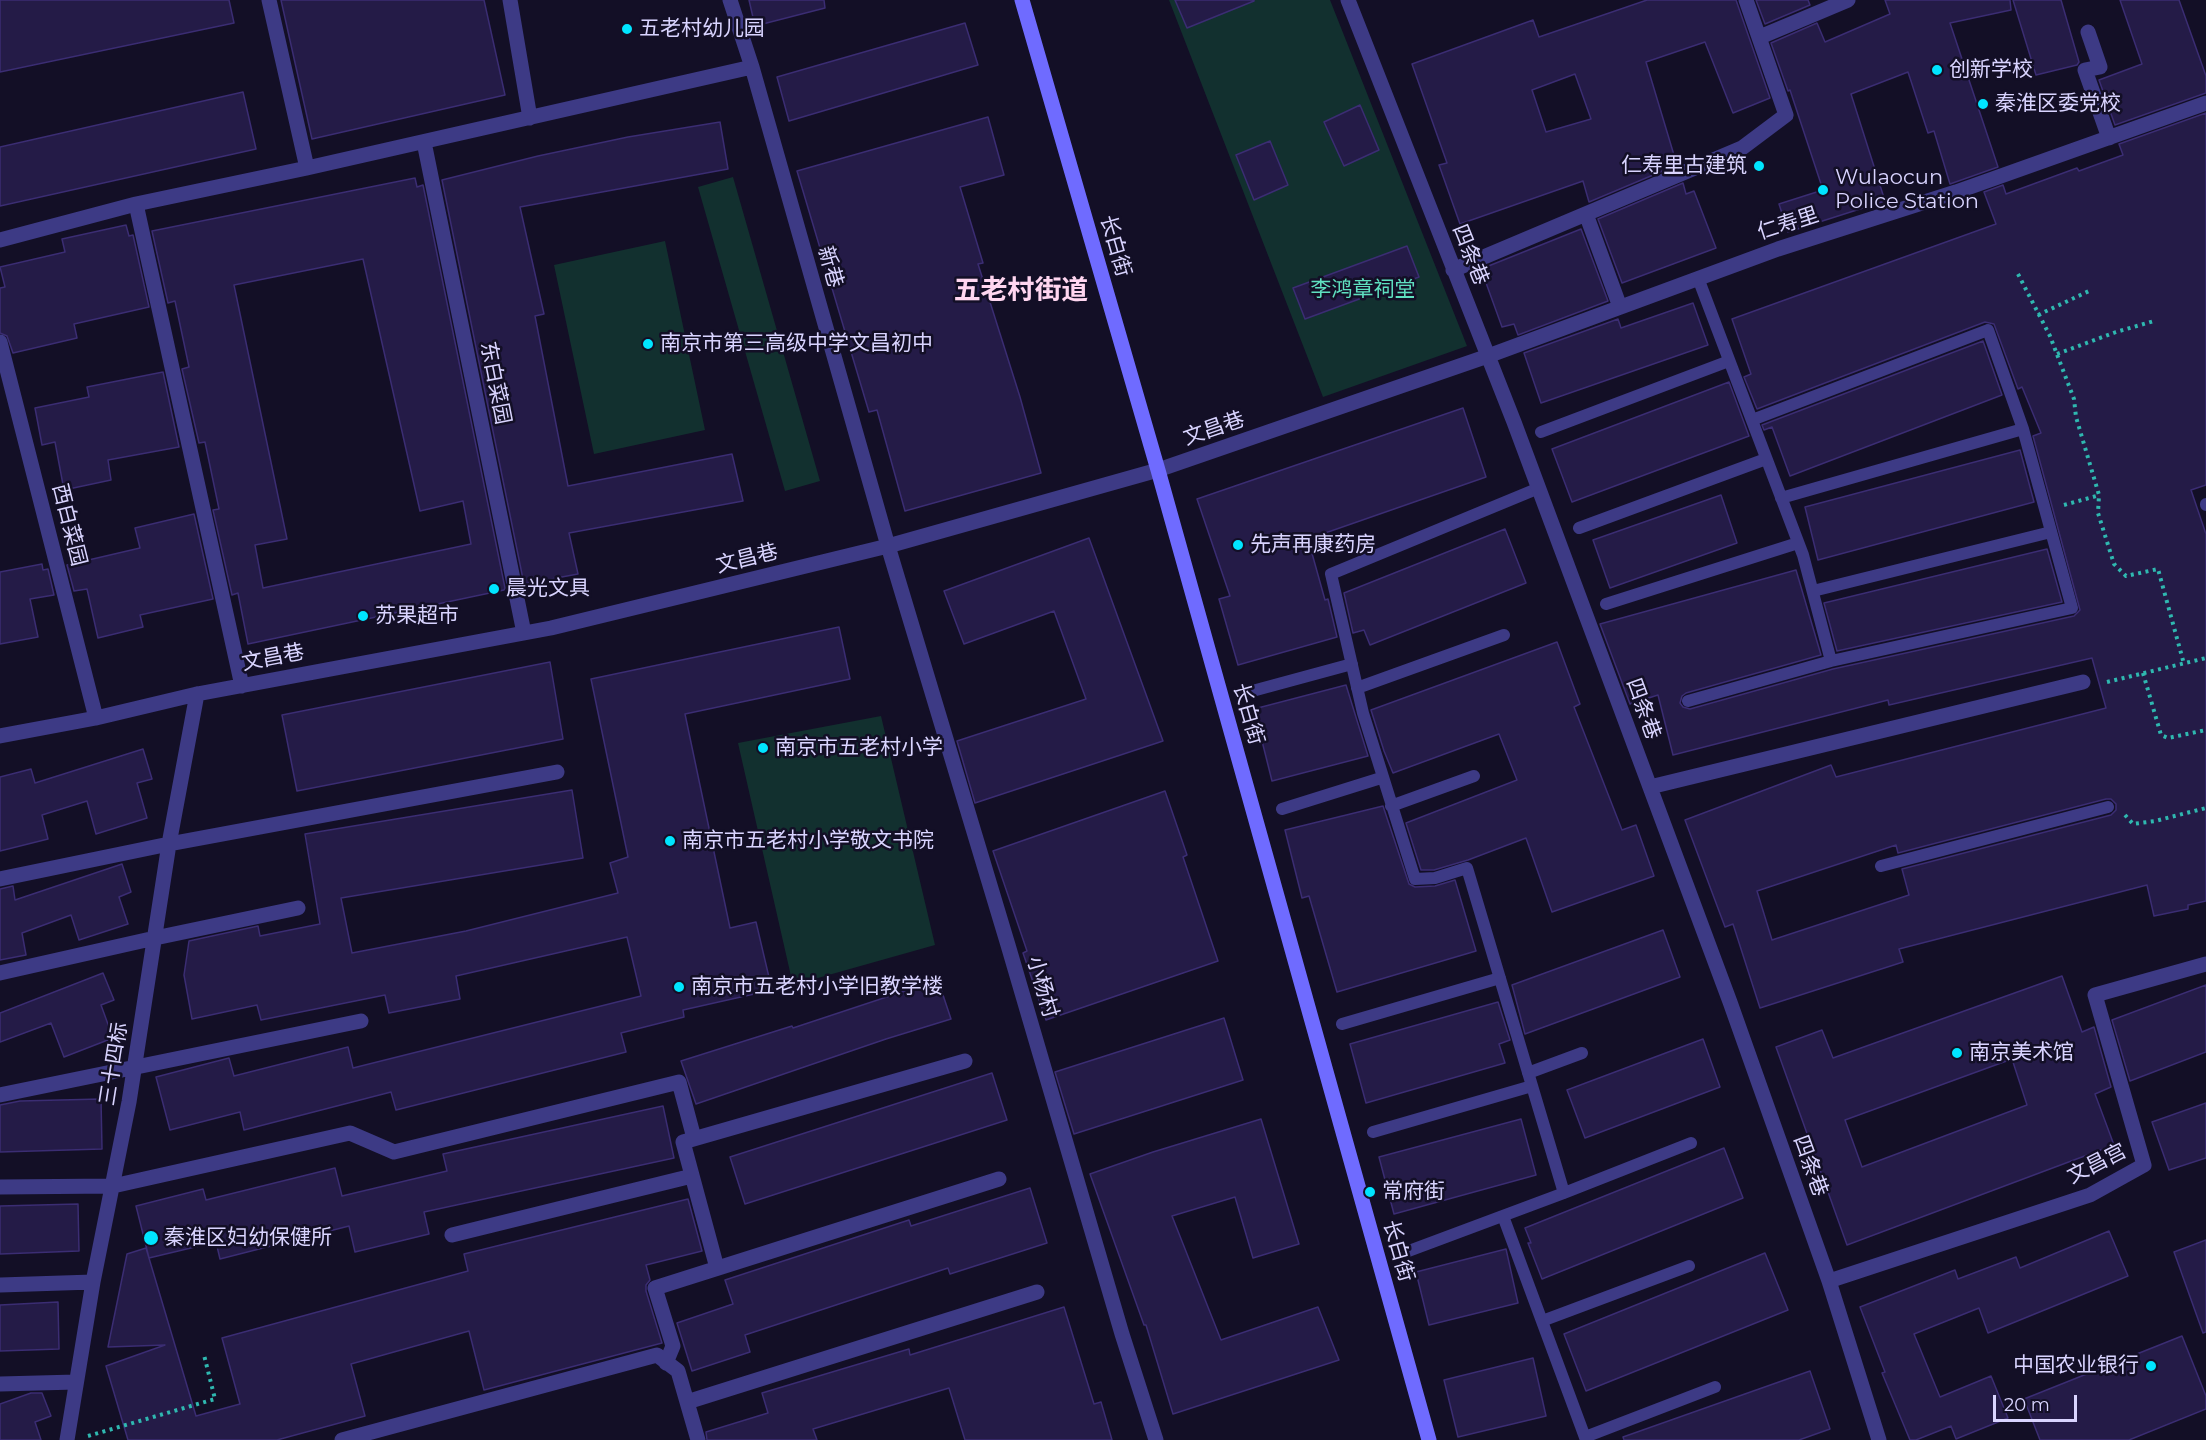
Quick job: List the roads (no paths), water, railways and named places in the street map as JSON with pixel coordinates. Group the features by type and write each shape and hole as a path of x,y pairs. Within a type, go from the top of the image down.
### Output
{"street":[{"path":"269,0 307,168"},
{"path":"510,0 530,118"},
{"name":"新巷","path":"730,0 752,67 888,546"},
{"name":"长白街","path":"1022,0 1158,470 1429,1440"},
{"name":"四条巷","path":"1348,0 1539,488 1730,1002 1828,1281 1879,1440"},
{"path":"1453,270 1742,148 1786,116 1746,0"},
{"path":"1760,37 1848,0"},
{"path":"2088,32 2100,67 2085,70 2109,138"},
{"path":"0,240 136,204 424,142 752,67"},
{"name":"仁寿里","path":"1488,356 1778,249 1956,192 2206,104"},
{"name":"东白菜园","path":"424,142 524,633"},
{"path":"136,204 242,686"},
{"path":"1586,214 1620,307"},
{"name":"西白菜园","path":"0,342 96,718"},
{"name":"文昌巷","path":"0,736 96,718 197,694 551,628 888,546 1158,470 1488,356"},
{"name":"小杨村","path":"888,546 1012,956 1122,1334 1156,1440"},
{"path":"1650,787 2083,682"},
{"name":"三十四标","path":"67,1440 93,1282 135,1067 169,844 197,694"},
{"path":"0,879 169,844 557,772"},
{"path":"0,973 298,908"},
{"name":"文昌宫","path":"1828,1281 2090,1195 2144,1165 2095,996 2206,964"},
{"path":"0,1095 361,1021"},
{"path":"717,1268 683,1142 965,1061"},
{"path":"0,1187 112,1186 350,1133 394,1152 679,1082 694,1138"},
{"path":"452,1235 692,1176"},
{"path":"666,1363 673,1346 656,1288 999,1179"},
{"path":"0,1285 93,1282"},
{"path":"687,1402 1037,1292"},
{"path":"342,1440 657,1355 678,1371 698,1440"},
{"path":"0,1384 76,1382"}],"lane":[{"path":"1698,278 1798,543 1831,661"},
{"path":"1688,701 1831,661 2072,608 2023,429 1988,330 1752,420"},
{"path":"1541,432 1730,361"},
{"path":"1781,498 2023,429"},
{"path":"1579,528 1766,459"},
{"path":"1539,488 1331,574 1362,713 1415,879 1435,878 1467,868 1564,1193"},
{"path":"1813,591 2051,532"},
{"path":"1606,604 1798,543"},
{"path":"1358,688 1504,635"},
{"path":"1245,693 1352,664"},
{"path":"1391,806 1474,776"},
{"path":"1282,809 1382,778"},
{"path":"1881,866 2108,807"},
{"path":"1342,1024 1500,978"},
{"path":"1528,1073 1582,1053"},
{"path":"1373,1132 1532,1086"},
{"path":"1406,1252 1692,1143"},
{"path":"1503,1216 1585,1438 1714,1387"},
{"path":"1542,1321 1689,1266"}],"place":[{"name":"五老村幼儿园","path":"627,29"},
{"name":"创新学校","path":"1937,70"},
{"name":"秦淮区委党校","path":"1983,104"},
{"name":"仁寿里古建筑","path":"1759,166"},
{"name":"Wulaocun Police Station","path":"1823,190"},
{"name":"南京市第三高级中学文昌初中","path":"648,344"},
{"name":"先声再康药房","path":"1238,545"},
{"name":"晨光文具","path":"494,589"},
{"name":"苏果超市","path":"363,616"},
{"name":"南京市五老村小学","path":"763,748"},
{"name":"南京市五老村小学敬文书院","path":"670,841"},
{"name":"南京市五老村小学旧教学楼","path":"679,987"},
{"name":"南京美术馆","path":"1957,1053"},
{"name":"常府街","path":"1370,1192"},
{"name":"秦淮区妇幼保健所","path":"151,1238"},
{"name":"中国农业银行","path":"2151,1366"}],"district":[{"name":"五老村街道","path":"1021,291"}],"park label":[{"name":"李鸿章祠堂","path":"1363,290"}]}
